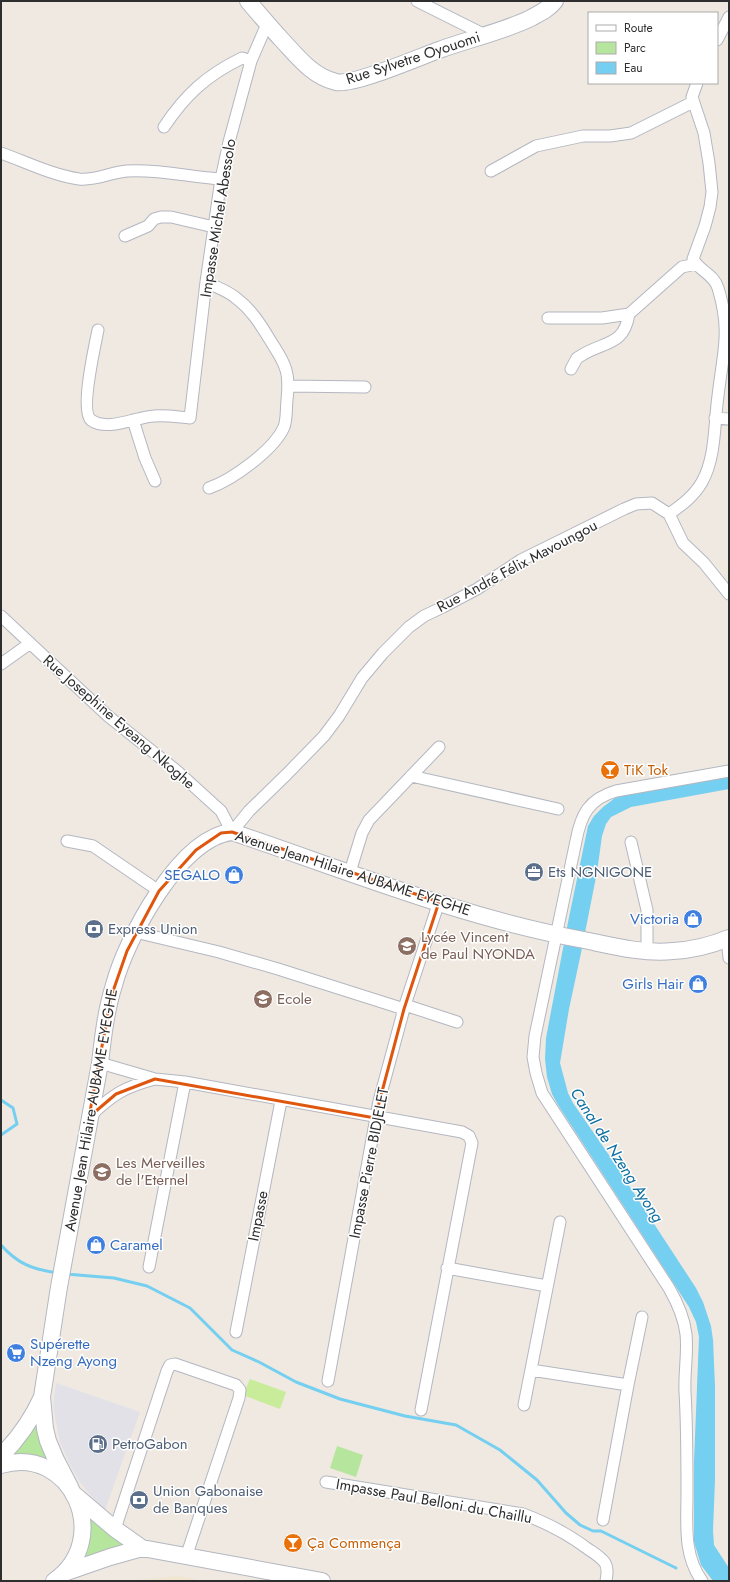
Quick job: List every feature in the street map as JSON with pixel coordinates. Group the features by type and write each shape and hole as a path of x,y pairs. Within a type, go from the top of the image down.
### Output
{"main road":[{"name":"Rue Sylvetre Oyouomi","path":"248,1 267,24 311,70 324,78 338,82 352,81 373,75 485,35 530,18 549,8 555,1"},
{"name":"Avenue Jean Hilaire AUBAME EYEGHE","path":"42,1397 59,1287 100,1063 104,1031 114,984 135,932 159,891 196,850 210,839 221,833 232,832 520,928 647,951"},
{"path":"647,951 673,951 712,944 728,938"},
{"path":"1,1456 10,1448 27,1425 42,1397"},
{"path":"42,1397 45,1429 48,1441 56,1460 73,1491 82,1514 83,1535 77,1555 59,1577"},
{"path":"1,1465 21,1462 39,1465 55,1473 115,1529 142,1548 186,1557 237,1574 322,1581"},
{"path":"59,1577 110,1557 142,1548"}],"street":[{"path":"418,1 485,35"},
{"path":"718,38 729,17"},
{"name":"Impasse Michel Abessolo","path":"133,420 160,415 190,418 206,282 221,179 229,142 251,61 267,24"},
{"path":"164,127 176,108 211,75 242,58 251,61"},
{"path":"697,84 692,97 692,102 704,133 712,192 705,226 693,259 696,264 715,280 722,300 725,339 713,446 702,482 692,496 669,514 683,543 704,563 729,594"},
{"path":"491,171 536,146 583,136 610,136 631,133 692,102"},
{"path":"1,153 46,170 81,179 94,178 126,171 163,171 221,179"},
{"path":"125,236 148,226 154,219 161,217 171,217 214,228"},
{"path":"548,318 602,318 629,314 682,267 696,264"},
{"path":"206,282 235,297 250,310 281,359 287,371 288,386 287,414 284,428 274,442 248,466 209,488"},
{"path":"571,369 577,358 619,337 628,323 629,314"},
{"path":"98,330 89,374 88,416 91,420 107,424 117,424 133,420 145,458 155,481"},
{"path":"288,386 365,387"},
{"path":"715,418 729,419"},
{"name":"Rue André Félix Mavoungou","path":"232,832 249,811 324,736 339,716 362,678 383,653 409,627 424,616 477,589 521,560 636,504 652,503 669,514"},
{"name":"Rue Josephine Eyeang Nkoghe","path":"1,616 108,716 177,771 221,811 232,832"},
{"path":"1,664 30,644"},
{"path":"350,872 362,833 369,820 439,747"},
{"path":"702,1581 694,1568 688,1544 688,1421 685,1393 686,1340 681,1314 669,1288 581,1151 545,1099 538,1083 532,1057 535,1036 559,936 581,818 590,806 605,794 626,788 637,788 729,771"},
{"path":"411,776 558,809"},
{"path":"67,841 93,846 159,891"},
{"path":"631,842 647,910 647,951"},
{"name":"Impasse Pierre BIDJELET","path":"328,1381 375,1118 405,1007 439,902"},
{"path":"135,932 219,952 457,1022"},
{"path":"728,938 729,958"},
{"path":"100,1063 155,1079 185,1082 375,1118 462,1132 469,1136 472,1143 421,1410"},
{"path":"89,1117 116,1094 134,1085 155,1079"},
{"path":"149,1267 185,1082"},
{"name":"Impasse","path":"236,1332 281,1101"},
{"path":"524,1406 560,1222"},
{"path":"447,1268 547,1286"},
{"path":"603,1520 642,1317"},
{"path":"115,1529 170,1365 175,1364 236,1386 240,1390 239,1398 186,1557"},
{"path":"531,1370 628,1385"},
{"name":"Impasse Paul Belloni du Chaillu","path":"326,1482 522,1514 543,1521 571,1536 600,1556 606,1564 606,1581"}],"highlighted area":[{"path":"232,832 439,902 404,1009 375,1118 155,1079 116,1094 89,1117 111,997 127,951 159,891 196,850 221,833"}],"shaded area":[{"name":"PetroGabon","path":"56,1383 140,1412 105,1510 80,1482 71,1467 60,1442 53,1406"},
{"path":"176,1576 193,1578 197,1581 128,1581"}],"green space":[{"path":"250,1379 286,1392 280,1409 243,1395"},
{"path":"37,1416 49,1464 9,1457"},
{"path":"337,1446 363,1455 356,1477 330,1468"},
{"path":"88,1517 92,1517 127,1547 110,1549 79,1559"}],"water":[{"path":"729,773 729,789 631,807 611,817 606,824 602,836 597,872 569,1009 560,1063 568,1093 573,1103 696,1288 703,1302 711,1326 715,1386 714,1545 729,1568 729,1581 713,1581 701,1565 694,1542 694,1462 699,1337 696,1322 689,1307 558,1105 552,1094 547,1077 545,1059 546,1038 568,922 588,826 594,816 615,798 649,789"}],"waterway":[{"path":"1,1100 13,1108 17,1124 1,1135"},
{"path":"1,1245 13,1257 26,1265 40,1270 57,1273"},
{"path":"66,1274 114,1278 147,1286 190,1308 232,1350 259,1362 296,1382 340,1399 405,1416 456,1425 500,1450 537,1480 566,1513 580,1525 593,1531 601,1531 676,1568"}],"place":[{"name":"TiK Tok","path":"610,770"},
{"name":"Ets NGNIGONE","path":"534,872"},
{"name":"SEGALO","path":"234,875"},
{"name":"Victoria","path":"693,919"},
{"name":"Express Union","path":"94,929"},
{"name":"Lycée Vincent de Paul NYONDA","path":"407,946"},
{"name":"Girls Hair","path":"698,984"},
{"name":"Ecole","path":"263,999"},
{"name":"Les Merveilles de l'Eternel","path":"102,1172"},
{"name":"Caramel","path":"96,1245"},
{"name":"Supérette Nzeng Ayong","path":"16,1353"},
{"name":"PetroGabon","path":"98,1444"},
{"name":"Union Gabonaise de Banques","path":"139,1500"},
{"name":"Ça Commença","path":"293,1543"}],"water label":[{"name":"Canal de Nzeng Ayong","path":"617,1155"}]}
